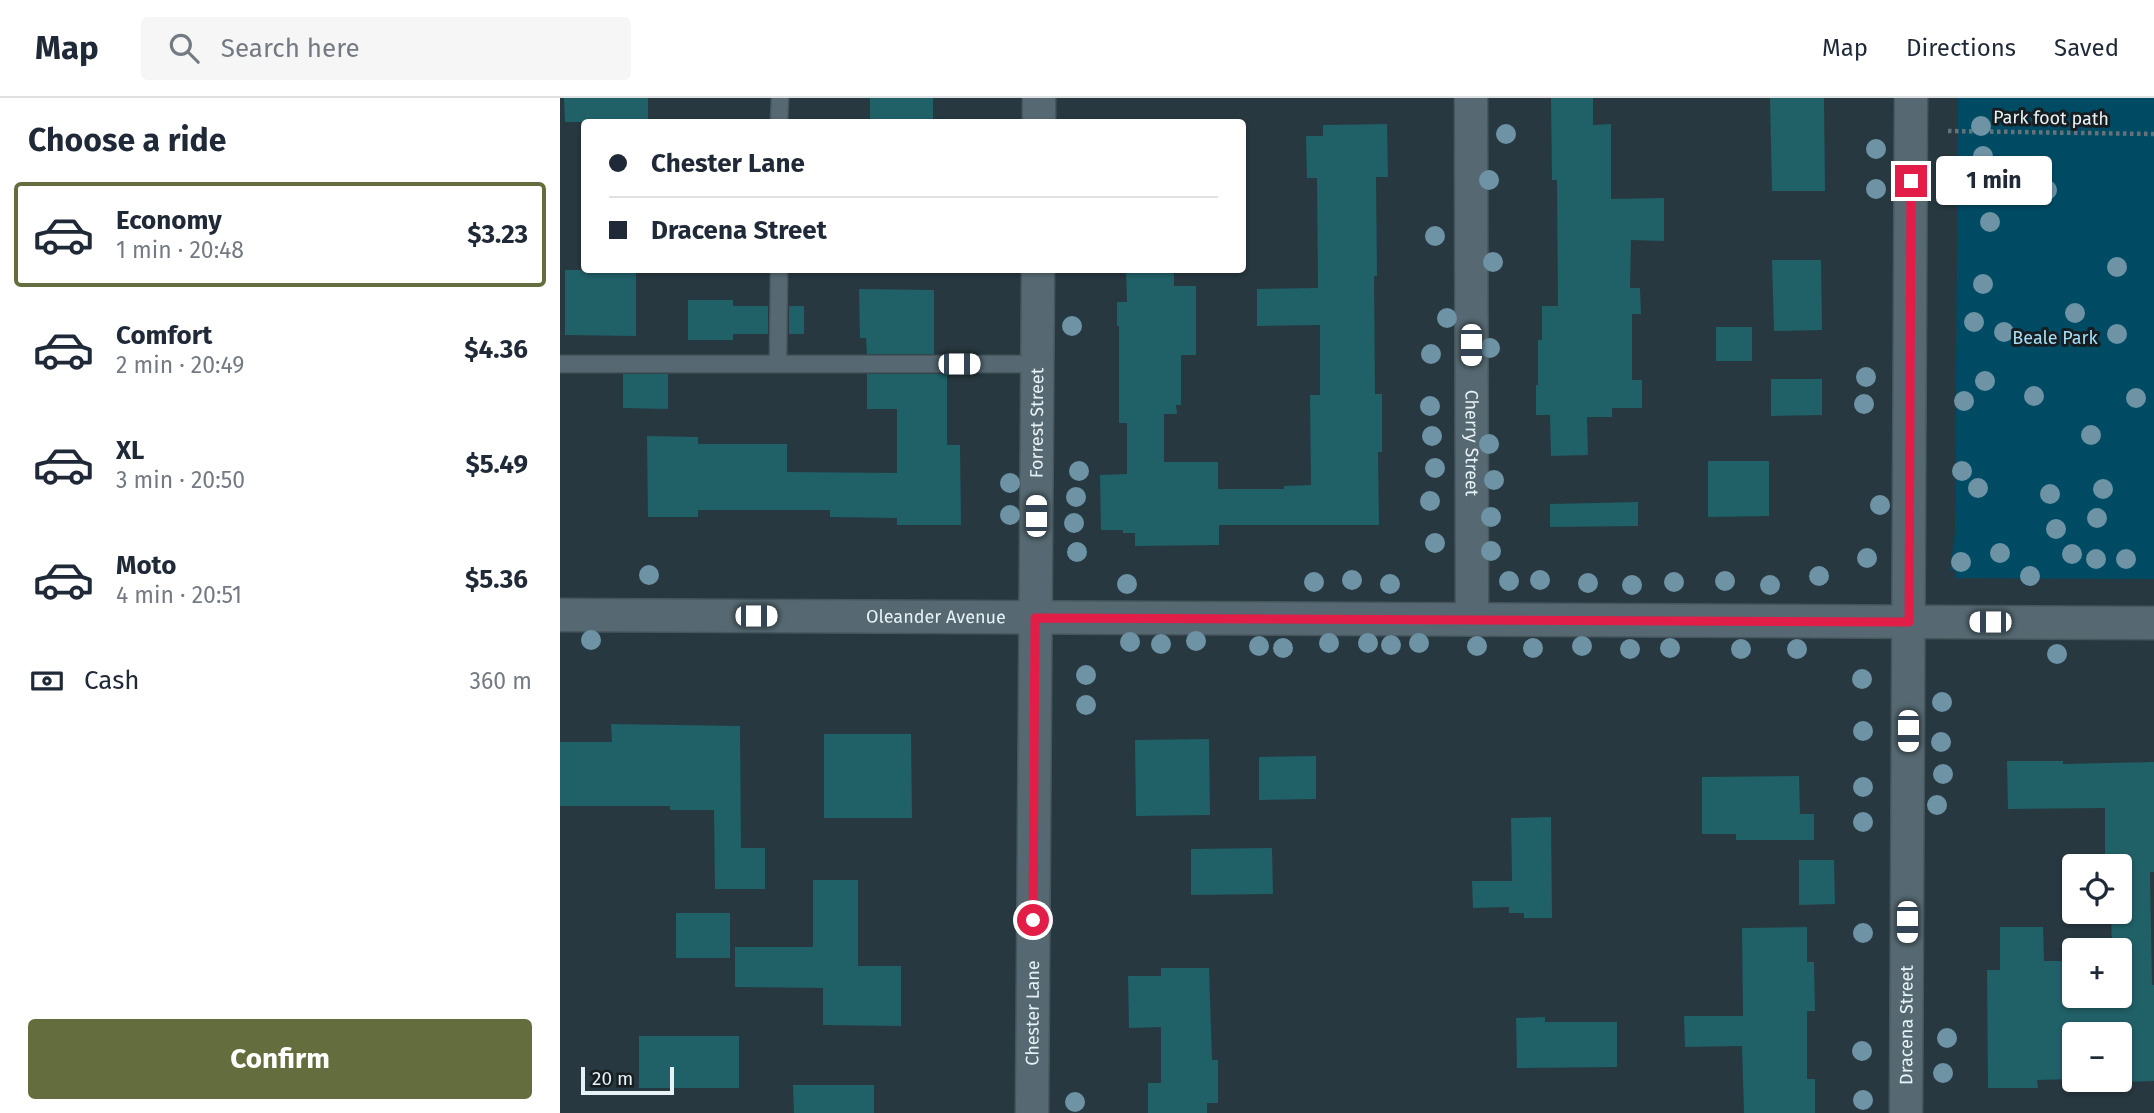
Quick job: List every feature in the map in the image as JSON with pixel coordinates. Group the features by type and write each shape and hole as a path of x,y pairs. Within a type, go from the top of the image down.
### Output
{"street":[{"path":"1039,98 1039,119"},
{"name":"Cherry Street","path":"1471,98 1472,620"},
{"name":"Dracena Street","path":"1906,1113 1911,98"},
{"name":"Forrest Street","path":"1035,618 1038,273"},
{"name":"Oleander Avenue","path":"560,615 2154,623"},
{"name":"Chester Lane","path":"1032,1113 1035,618"}],"lane":[{"path":"779,119 780,98"},
{"path":"778,364 779,273"},
{"path":"560,364 1037,364"}],"path":[{"name":"Park foot path","path":"1948,131 2154,134"}],"green space":[{"name":"Beale Park","path":"1958,98 2154,98 2154,579 1955,578 1955,571 1950,570 1955,533"}],"building":[{"path":"564,98 648,98 648,119 581,119 581,122 565,122"},
{"path":"870,98 933,98 933,119 870,119"},
{"path":"1551,98 1593,98 1593,125 1611,124 1611,199 1664,198 1664,241 1631,240 1630,288 1640,288 1641,314 1632,314 1632,380 1642,380 1642,408 1612,408 1612,417 1587,417 1588,455 1551,456 1550,415 1536,415 1538,340 1542,340 1542,306 1558,306 1557,180 1552,180"},
{"path":"1770,98 1824,98 1825,191 1772,191"},
{"path":"1387,124 1388,177 1376,177 1377,276 1374,276 1375,394 1382,394 1382,452 1378,452 1379,525 1219,525 1219,545 1135,546 1135,533 1101,530 1100,475 1127,474 1127,423 1119,423 1117,326 1117,302 1127,302 1126,273 1174,273 1174,286 1196,286 1196,355 1181,355 1181,405 1176,405 1177,414 1164,414 1164,462 1218,462 1218,489 1284,489 1284,486 1311,485 1310,395 1320,395 1320,325 1257,326 1257,289 1318,288 1317,178 1307,178 1306,136 1323,136 1323,125"},
{"path":"1772,260 1821,260 1822,330 1774,331"},
{"path":"565,270 581,270 581,273 636,273 636,336 565,335"},
{"path":"859,289 934,290 934,354 867,354 866,338 860,338"},
{"path":"688,300 733,300 733,306 768,306 768,334 733,334 733,340 688,340"},
{"path":"789,306 804,306 804,334 789,334"},
{"path":"1716,327 1752,327 1752,361 1716,361"},
{"path":"623,374 668,374 668,409 623,408"},
{"path":"867,374 947,374 947,445 960,445 961,525 897,525 897,518 830,517 830,510 698,510 698,517 648,517 647,436 698,437 698,444 787,444 787,472 897,473 897,409 867,409"},
{"path":"1771,379 1822,379 1822,415 1771,416"},
{"path":"1708,461 1769,461 1769,516 1708,517"},
{"path":"1638,502 1638,526 1550,527 1550,504"},
{"path":"611,724 740,726 741,848 765,848 765,889 715,889 714,810 670,810 670,806 560,806 560,742 612,742"},
{"path":"824,734 911,734 912,818 824,818"},
{"path":"1209,739 1210,815 1136,816 1135,740"},
{"path":"1316,756 1316,799 1259,800 1259,757"},
{"path":"2007,761 2063,761 2063,764 2154,762 2154,872 2150,872 2154,1081 2132,1082 2132,1022 2062,1022 2062,1079 2037,1080 2038,1088 1988,1088 1987,970 2000,970 2000,927 2043,927 2044,961 2062,961 2062,1008 2132,1008 2132,938 2112,938 2111,924 2132,924 2132,854 2105,854 2105,808 2008,809"},
{"path":"1799,776 1800,814 1814,814 1814,840 1736,840 1736,834 1702,834 1702,777"},
{"path":"1551,817 1552,918 1524,918 1524,913 1509,913 1509,907 1473,908 1472,881 1512,881 1511,818"},
{"path":"1272,848 1273,894 1191,895 1191,849"},
{"path":"1799,860 1834,860 1835,904 1799,905"},
{"path":"813,880 858,880 858,966 901,966 901,1026 823,1025 823,988 735,987 735,947 813,947"},
{"path":"676,913 730,913 730,958 676,958"},
{"path":"1807,927 1807,962 1814,962 1815,1011 1807,1011 1807,1079 1815,1079 1815,1113 1744,1113 1742,1046 1685,1047 1684,1016 1743,1016 1742,928"},
{"path":"1161,968 1209,968 1212,1060 1218,1060 1218,1103 1207,1103 1207,1113 1148,1113 1148,1083 1161,1083 1161,1027 1129,1028 1128,976 1161,976"},
{"path":"1545,1017 1545,1022 1617,1022 1617,1067 1517,1068 1516,1018"},
{"path":"639,1036 739,1036 739,1088 639,1088"},
{"path":"793,1085 874,1085 874,1113 794,1113"}],"route":[{"path":"1033,920 1035,618 1909,622 1911,181"}]}
